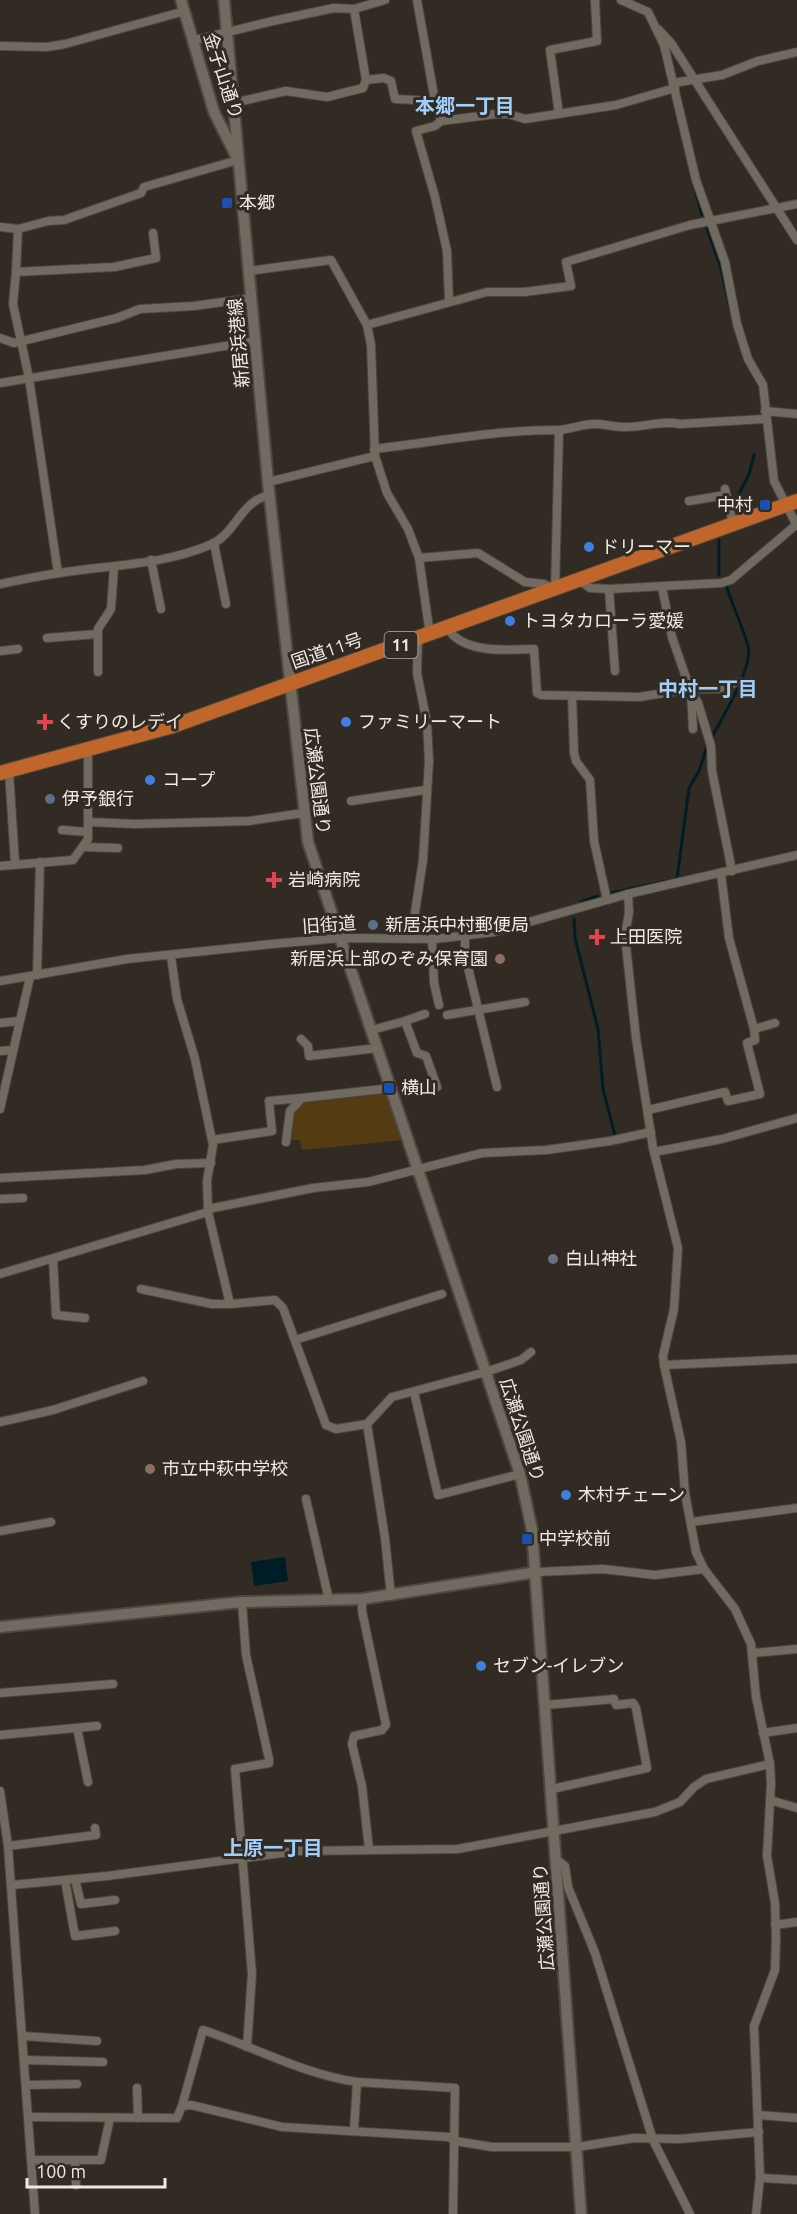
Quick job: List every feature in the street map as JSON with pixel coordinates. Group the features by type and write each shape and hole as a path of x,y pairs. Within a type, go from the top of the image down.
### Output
{"highway":[{"name":"国道11号","path":"5,772 173,726 555,590 732,516 791,503"}],"street":[{"name":"新居浜港線","path":"224,0 268,482 289,683"},
{"path":"195,40 334,8 354,9 385,0"},
{"path":"417,0 435,101 441,121"},
{"path":"559,114 550,50 597,41 595,0"},
{"path":"621,0 647,11"},
{"path":"647,0 647,11 658,29 671,43 797,240"},
{"path":"0,46 47,47 66,44 183,5"},
{"name":"金子山通り","path":"183,5 214,112 238,160"},
{"path":"233,103 294,90 327,97 363,88 366,80 354,9"},
{"path":"579,580 590,588 609,589 662,587 731,580 797,525 791,503 774,481 763,385 748,359 734,313 725,262 709,221 658,29"},
{"path":"449,300 447,251 435,197 416,131 435,126 441,121 496,114 509,114 525,119 616,105 693,79 722,75 758,61 797,52"},
{"path":"366,80 384,78 391,81 395,99 435,101"},
{"path":"0,227 18,229 99,209 141,193 144,188 238,160"},
{"path":"367,325 422,312 449,300 487,292 524,292 571,286 566,262 709,221 797,204"},
{"path":"18,229 13,304 29,378 58,573"},
{"path":"16,272 114,267 156,258 153,232"},
{"path":"249,272 331,260 367,325 371,345 375,452 387,493 408,529 419,558 424,637 417,673 429,741 424,850 411,939"},
{"path":"0,338 14,343 22,339 117,318 140,309 194,306 252,298"},
{"path":"0,383 256,341"},
{"path":"268,482 375,452 468,435 542,428 559,430 593,424 628,427 667,421 681,424 797,414"},
{"path":"419,558 478,554 525,582 544,584 555,590 559,430"},
{"path":"689,501 726,492 732,516"},
{"path":"0,584 151,560 214,543 221,539 237,518 257,499 270,495"},
{"path":"214,543 226,604"},
{"path":"151,560 160,609"},
{"path":"98,672 98,629 111,609 114,567"},
{"path":"662,587 672,637 690,689 698,703 711,746 712,771 732,871"},
{"path":"609,589 615,671"},
{"path":"448,629 454,638 466,644 498,650 534,649 537,693 639,697 690,689 717,689 736,682"},
{"path":"47,638 98,634"},
{"path":"0,651 18,649"},
{"name":"広瀬公園通り","path":"289,683 308,842 520,1474 532,1530 537,1572 581,2214"},
{"path":"690,689 693,729"},
{"path":"572,696 574,753 576,760 590,780 594,841 607,900"},
{"path":"0,866 73,860 83,847 88,839 88,750"},
{"path":"5,772 15,863"},
{"path":"351,801 425,790"},
{"path":"88,822 135,825 249,821 303,813"},
{"path":"62,830 88,832"},
{"path":"83,847 118,848"},
{"name":"旧街道","path":"0,981 127,959 341,938 432,939 494,932 628,894 797,855"},
{"path":"0,1109 4,1075 33,976 40,862"},
{"path":"648,1110 725,1092 728,1101 760,1094 747,1043 755,1040 754,1029 729,938 721,874"},
{"path":"628,894 629,912 625,936 636,1038 654,1152 678,1248 674,1309 663,1356 664,1365 681,1442 696,1552 704,1569 735,1609 753,1653 763,1732 770,1764 767,1856 775,1903 775,1970 754,2026 760,2178 756,2214"},
{"path":"465,936 465,955 497,1087"},
{"path":"432,939 434,983 439,1005"},
{"path":"171,956 177,999 195,1059 212,1140 207,1181 208,1210 230,1304"},
{"path":"447,1015 477,1008 525,1002"},
{"path":"372,1030 424,1014"},
{"path":"0,1023 19,1021"},
{"path":"405,1021 417,1053 426,1056 437,1087"},
{"path":"754,1029 775,1023"},
{"path":"301,1039 308,1046 309,1056 378,1048"},
{"path":"0,1051 13,1050"},
{"path":"212,1140 272,1131 269,1101 392,1089"},
{"path":"286,1142 290,1111 302,1098"},
{"path":"654,1152 723,1139 797,1118"},
{"path":"0,1274 208,1210 313,1188 368,1182 419,1171 482,1153 546,1150 610,1141 651,1132"},
{"path":"0,1178 145,1170 176,1164 211,1163"},
{"path":"0,1198 24,1198"},
{"path":"53,1259 56,1315 86,1318"},
{"path":"141,1289 212,1304 275,1300 283,1308 326,1425 336,1429 367,1424 392,1397 486,1372 521,1360 531,1352"},
{"path":"295,1340 442,1294"},
{"path":"664,1365 797,1359"},
{"path":"0,1422 53,1410 143,1381"},
{"path":"414,1392 438,1495 520,1474"},
{"path":"367,1424 385,1538 391,1596"},
{"path":"306,1499 329,1600"},
{"path":"691,1522 797,1508"},
{"path":"0,1531 51,1521"},
{"path":"0,1627 242,1602 362,1599 537,1572 603,1569 655,1575 704,1569"},
{"path":"362,1599 362,1611 386,1725 382,1730 354,1736 352,1744 362,1786 369,1849"},
{"path":"242,1602 246,1655 269,1759 269,1763 235,1769 252,1974 247,2047"},
{"path":"753,1653 797,1649"},
{"path":"0,1693 113,1683"},
{"path":"546,1705 604,1698 614,1699 616,1705 633,1703 636,1708 647,1768 552,1789"},
{"path":"0,1734 97,1726"},
{"path":"77,1728 88,1782"},
{"path":"763,1732 797,1728"},
{"path":"12,1885 297,1851 458,1849 655,1812 680,1802 694,1787 706,1779 770,1764"},
{"path":"0,1791 3,1836 8,1846 12,1885 35,2214"},
{"path":"770,1800 797,1808"},
{"path":"8,1846 96,1835 95,1828"},
{"path":"0,1861 9,1860"},
{"path":"557,1860 565,1866 568,1887 585,1925 653,2140 690,2214"},
{"path":"75,1879 81,1904 115,1900"},
{"path":"65,1880 75,1936 115,1931"},
{"path":"775,1925 797,1923"},
{"path":"29,2117 177,2118 203,2030 333,2077 357,2082 455,2088 453,2214"},
{"path":"23,2036 97,2041"},
{"path":"25,2060 103,2062"},
{"path":"354,2130 357,2082"},
{"path":"27,2085 77,2084"},
{"path":"137,2088 138,2118"},
{"path":"182,2106 192,2105 282,2127 449,2137 455,2141 492,2147 577,2147 625,2139 653,2140 759,2132"},
{"path":"759,2115 797,2118"},
{"path":"31,2160 101,2160 110,2118"},
{"path":"75,2160 76,2185"},
{"path":"760,2178 797,2180"}],"shaded area":[{"path":"388,1093 403,1140 302,1150 300,1140 290,1140 293,1112 302,1102"}],"water":[{"path":"285,1557 288,1581 254,1586 251,1562"}],"waterway":[{"path":"694,185 702,215"},
{"path":"707,229 721,268 734,326"},
{"path":"751,371 761,389"},
{"path":"731,510 749,474 754,455"},
{"path":"719,540 719,575"},
{"path":"712,737 742,679 749,655 746,638 726,584"},
{"path":"677,879 689,788 699,771 707,747"},
{"path":"607,894 667,881"},
{"path":"581,902 598,896"},
{"path":"574,919 575,938 598,1029 603,1089 615,1136"}],"place":[{"name":"本郷","path":"227,203"},
{"name":"中村","path":"765,505"},
{"name":"ドリーマー","path":"589,547"},
{"name":"トヨタカローラ愛媛","path":"510,621"},
{"name":"くすりのレデイ","path":"45,722"},
{"name":"ファミリーマート","path":"346,722"},
{"name":"コープ","path":"150,780"},
{"name":"伊予銀行","path":"50,799"},
{"name":"岩崎病院","path":"274,880"},
{"name":"新居浜中村郵便局","path":"373,925"},
{"name":"上田医院","path":"597,937"},
{"name":"新居浜上部のぞみ保育園","path":"500,959"},
{"name":"横山","path":"389,1088"},
{"name":"白山神社","path":"553,1259"},
{"name":"市立中萩中学校","path":"150,1469"},
{"name":"木村チェーン","path":"566,1495"},
{"name":"中学校前","path":"527,1539"},
{"name":"セブン-イレブン","path":"481,1666"}],"district":[{"name":"本郷一丁目","path":"465,106"},
{"name":"中村一丁目","path":"708,689"},
{"name":"上原一丁目","path":"273,1848"}]}
